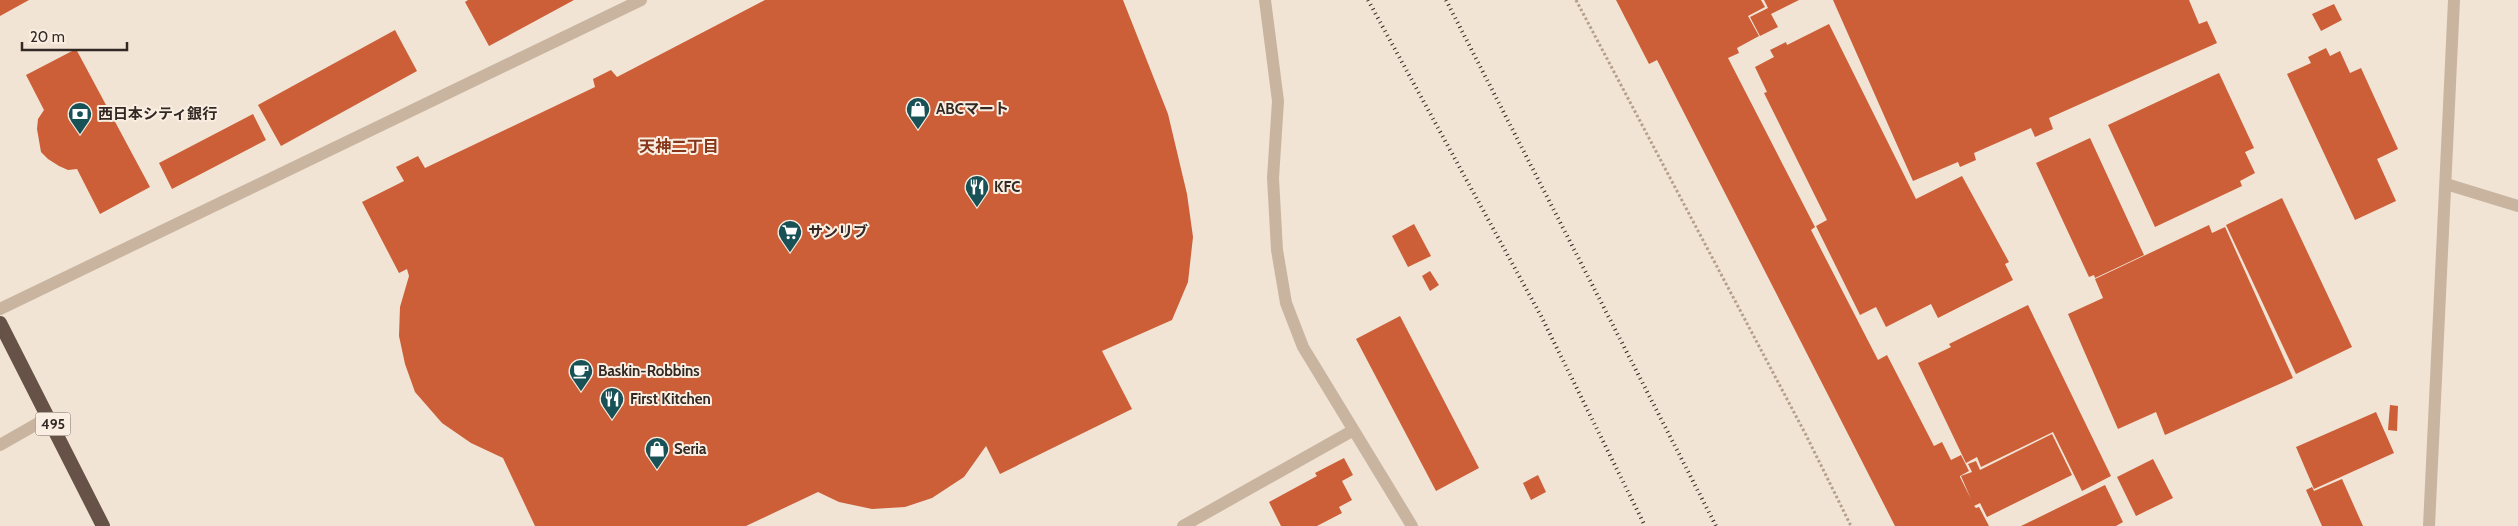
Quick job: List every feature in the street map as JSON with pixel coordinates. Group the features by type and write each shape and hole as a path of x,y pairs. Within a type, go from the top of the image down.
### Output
{"highway":[{"name":"495","path":"0,323 103,526"}],"street":[{"path":"0,309 641,0"},
{"path":"1265,0 1278,101 1274,178 1277,250 1286,303 1303,347 1352,431 1412,526"},
{"path":"2429,526 2454,0"},
{"path":"2446,184 2518,206"},
{"path":"0,445 49,418"},
{"path":"1183,526 1352,431"}],"path":[{"path":"1576,0 1806,435 1850,526"}],"building":[{"path":"0,0 29,0 0,16"},
{"path":"468,0 574,0 489,46 465,2"},
{"name":"サンリブ","path":"765,0 1123,0 1168,114 1187,194 1193,237 1188,282 1172,320 1102,351 1132,409 1000,474 986,446 964,477 932,498 905,507 872,509 839,502 818,492 746,526 535,526 503,458 471,443 442,423 415,392 405,364 399,336 400,307 409,276 407,269 399,273 362,202 404,181 396,167 418,156 425,168 595,87 593,79 611,70 617,77"},
{"path":"1616,0 1761,0 1765,7 1748,16 1759,36 1737,48 1739,53 1728,58 1815,227 1811,230 1878,360 1887,355 1934,446 1942,442 1951,460 1961,455 1969,471 1960,476 1960,477 1971,499 1961,476 1972,472 1968,464 1976,461 1980,470 2052,434 2072,475 1987,517 1980,503 1974,506 1976,508 1979,507 1989,526 1895,526 1657,60 1649,64"},
{"path":"1764,0 1799,0 1771,14 1778,27 1760,36 1750,17 1768,8"},
{"path":"1833,0 2189,0 2199,24 2207,21 2217,43 2049,118 2053,129 2035,137 2031,128 1974,153 1976,160 1960,167 1958,162 1913,181"},
{"path":"2334,4 2342,20 2321,31 2312,14"},
{"path":"1829,24 1916,199 1962,176 2009,262 2005,264 2013,280 1938,318 1931,304 1886,327 1876,307 1860,315 1816,226 1827,220 1764,93 1767,92 1755,67 1774,57 1770,50 1786,42 1787,45"},
{"path":"395,30 417,71 281,146 258,105"},
{"path":"2326,48 2330,56 2340,51 2350,73 2361,68 2398,149 2377,159 2396,201 2355,220 2287,74 2311,63 2308,57"},
{"name":"西日本シティ銀行","path":"76,49 150,187 100,214 77,169 68,170 59,166 41,152 37,129 38,119 44,110 26,75"},
{"path":"2219,73 2254,148 2245,152 2255,173 2240,181 2242,186 2155,227 2108,125"},
{"path":"253,114 266,140 172,189 159,163"},
{"path":"2090,138 2144,255 2095,278 2094,275 2089,277 2036,163"},
{"path":"2282,198 2352,347 2296,374 2226,225"},
{"path":"1414,224 1431,256 1408,267 1392,236"},
{"path":"2209,225 2212,233 2225,227 2293,378 2165,435 2156,412 2118,429 2068,314 2103,298 2095,279"},
{"path":"1430,271 1439,285 1430,291 1422,276"},
{"path":"2028,305 2111,476 2082,491 2053,432 1981,467 1977,457 1966,463 1918,363 1951,347 1949,344"},
{"path":"1400,316 1479,468 1436,491 1356,339"},
{"path":"2390,405 2398,406 2397,431 2388,430"},
{"path":"2376,412 2394,453 2314,489 2296,447"},
{"path":"1344,458 1353,475 1342,481 1352,500 1339,507 1342,513 1317,526 1281,526 1269,502 1317,476 1315,473"},
{"path":"2153,459 2173,498 2136,516 2117,477"},
{"path":"1538,475 1546,492 1531,500 1523,483"},
{"path":"2342,479 2363,526 2322,526 2306,490 2312,487 2314,491"},
{"path":"2105,485 2123,522 2116,526 2021,526"}],"railway":[{"path":"1368,0 1541,316 1645,526"},
{"path":"1446,0 1716,526"}],"place":[{"name":"ABCマート","path":"918,130"},
{"name":"西日本シティ銀行","path":"80,135"},
{"name":"KFC","path":"977,208"},
{"name":"サンリブ","path":"790,253"},
{"name":"Baskin-Robbins","path":"581,392"},
{"name":"First Kitchen","path":"612,420"},
{"name":"Seria","path":"657,470"}],"district":[{"name":"天神二丁目","path":"679,146"}]}
